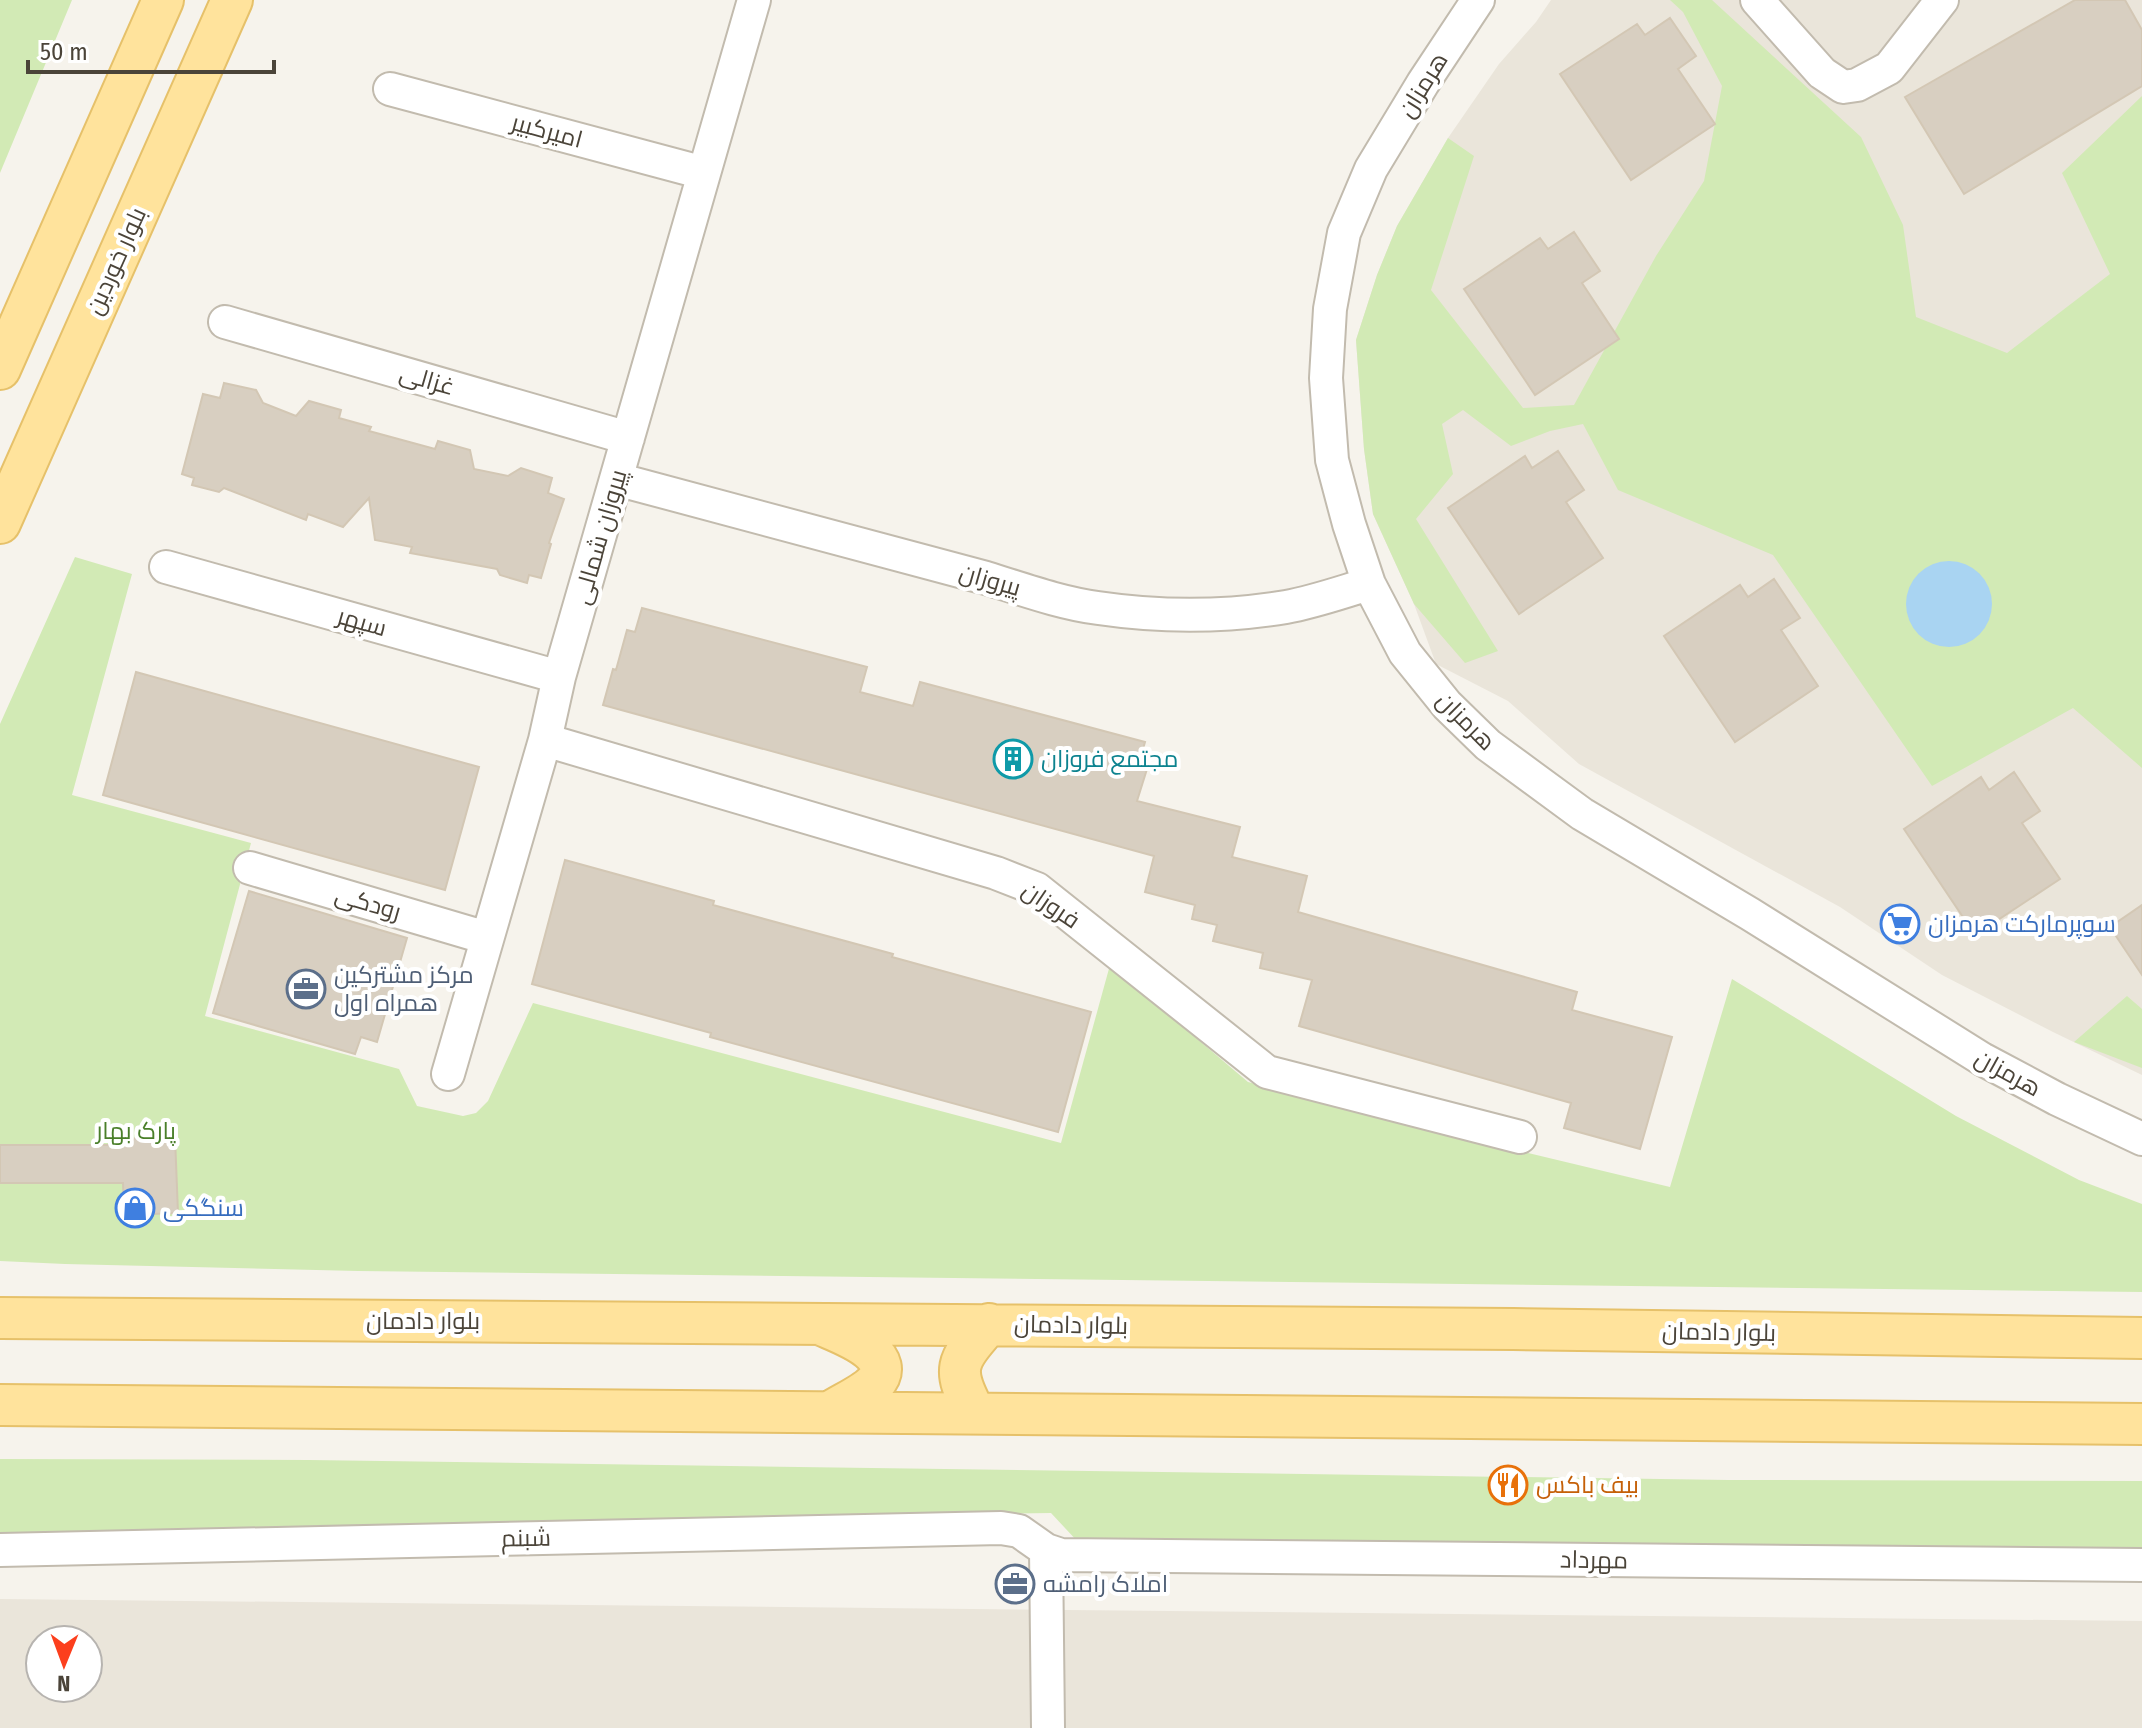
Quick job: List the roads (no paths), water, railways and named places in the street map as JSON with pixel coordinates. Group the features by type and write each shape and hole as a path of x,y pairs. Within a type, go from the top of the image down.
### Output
{"main road":[{"path":"0,369 163,0"},
{"name":"بلوار خوردین","path":"0,523 232,0"},
{"name":"بلوار دادمان","path":"0,1318 989,1324 2142,1338"},
{"path":"818,1323 861,1343 876,1355 881,1370 876,1382 830,1412"},
{"path":"975,1413 964,1392 958,1370 965,1352 989,1324"},
{"path":"0,1405 2142,1424"}],"street":[{"name":"پیروزان شمالی","path":"448,1074 754,0"},
{"name":"هرمزان","path":"1478,0 1371,169 1344,233 1330,309 1326,378 1332,460 1369,584 1405,653 1447,705 1488,745 1582,814 1750,914 1982,1059 2142,1139"},
{"path":"1757,0 1822,73 1843,87 1857,85 1889,68 1942,0"},
{"name":"امیرکبیر","path":"390,89 704,173"},
{"name":"غزالی","path":"225,322 628,438"},
{"name":"پیروزان","path":"616,479 1097,608 1168,614 1239,613 1289,606 1369,584"},
{"name":"سپهر","path":"166,567 559,677"},
{"name":"فروزان","path":"545,740 996,873 1037,889 1267,1072 1520,1137"},
{"name":"رودکی","path":"250,868 487,938"},
{"name":"شبنم","path":"0,1550 1001,1528 1019,1531 1046,1550"},
{"path":"1046,1550 1048,1728"},
{"name":"مهرداد","path":"1046,1550 1061,1555 2142,1565"}],"water":[{"path":"1941,561 1957,561 1980,573 1989,587 1992,604 1989,621 1980,635 1957,647 1941,647 1925,640 1913,628 1906,612 1906,596 1913,580 1925,568"}],"place":[{"name":"مجتمع فروزان","path":"1013,759"},
{"name":"سوپرمارکت هرمزان","path":"1900,924"},
{"name":"مرکز مشترکین همراه اول","path":"306,989"},
{"name":"سنگکی","path":"135,1208"},
{"name":"بیف باکس","path":"1508,1485"},
{"name":"املاک رامشه","path":"1015,1584"}],"park label":[{"name":"پارک بهار","path":"136,1131"}]}
